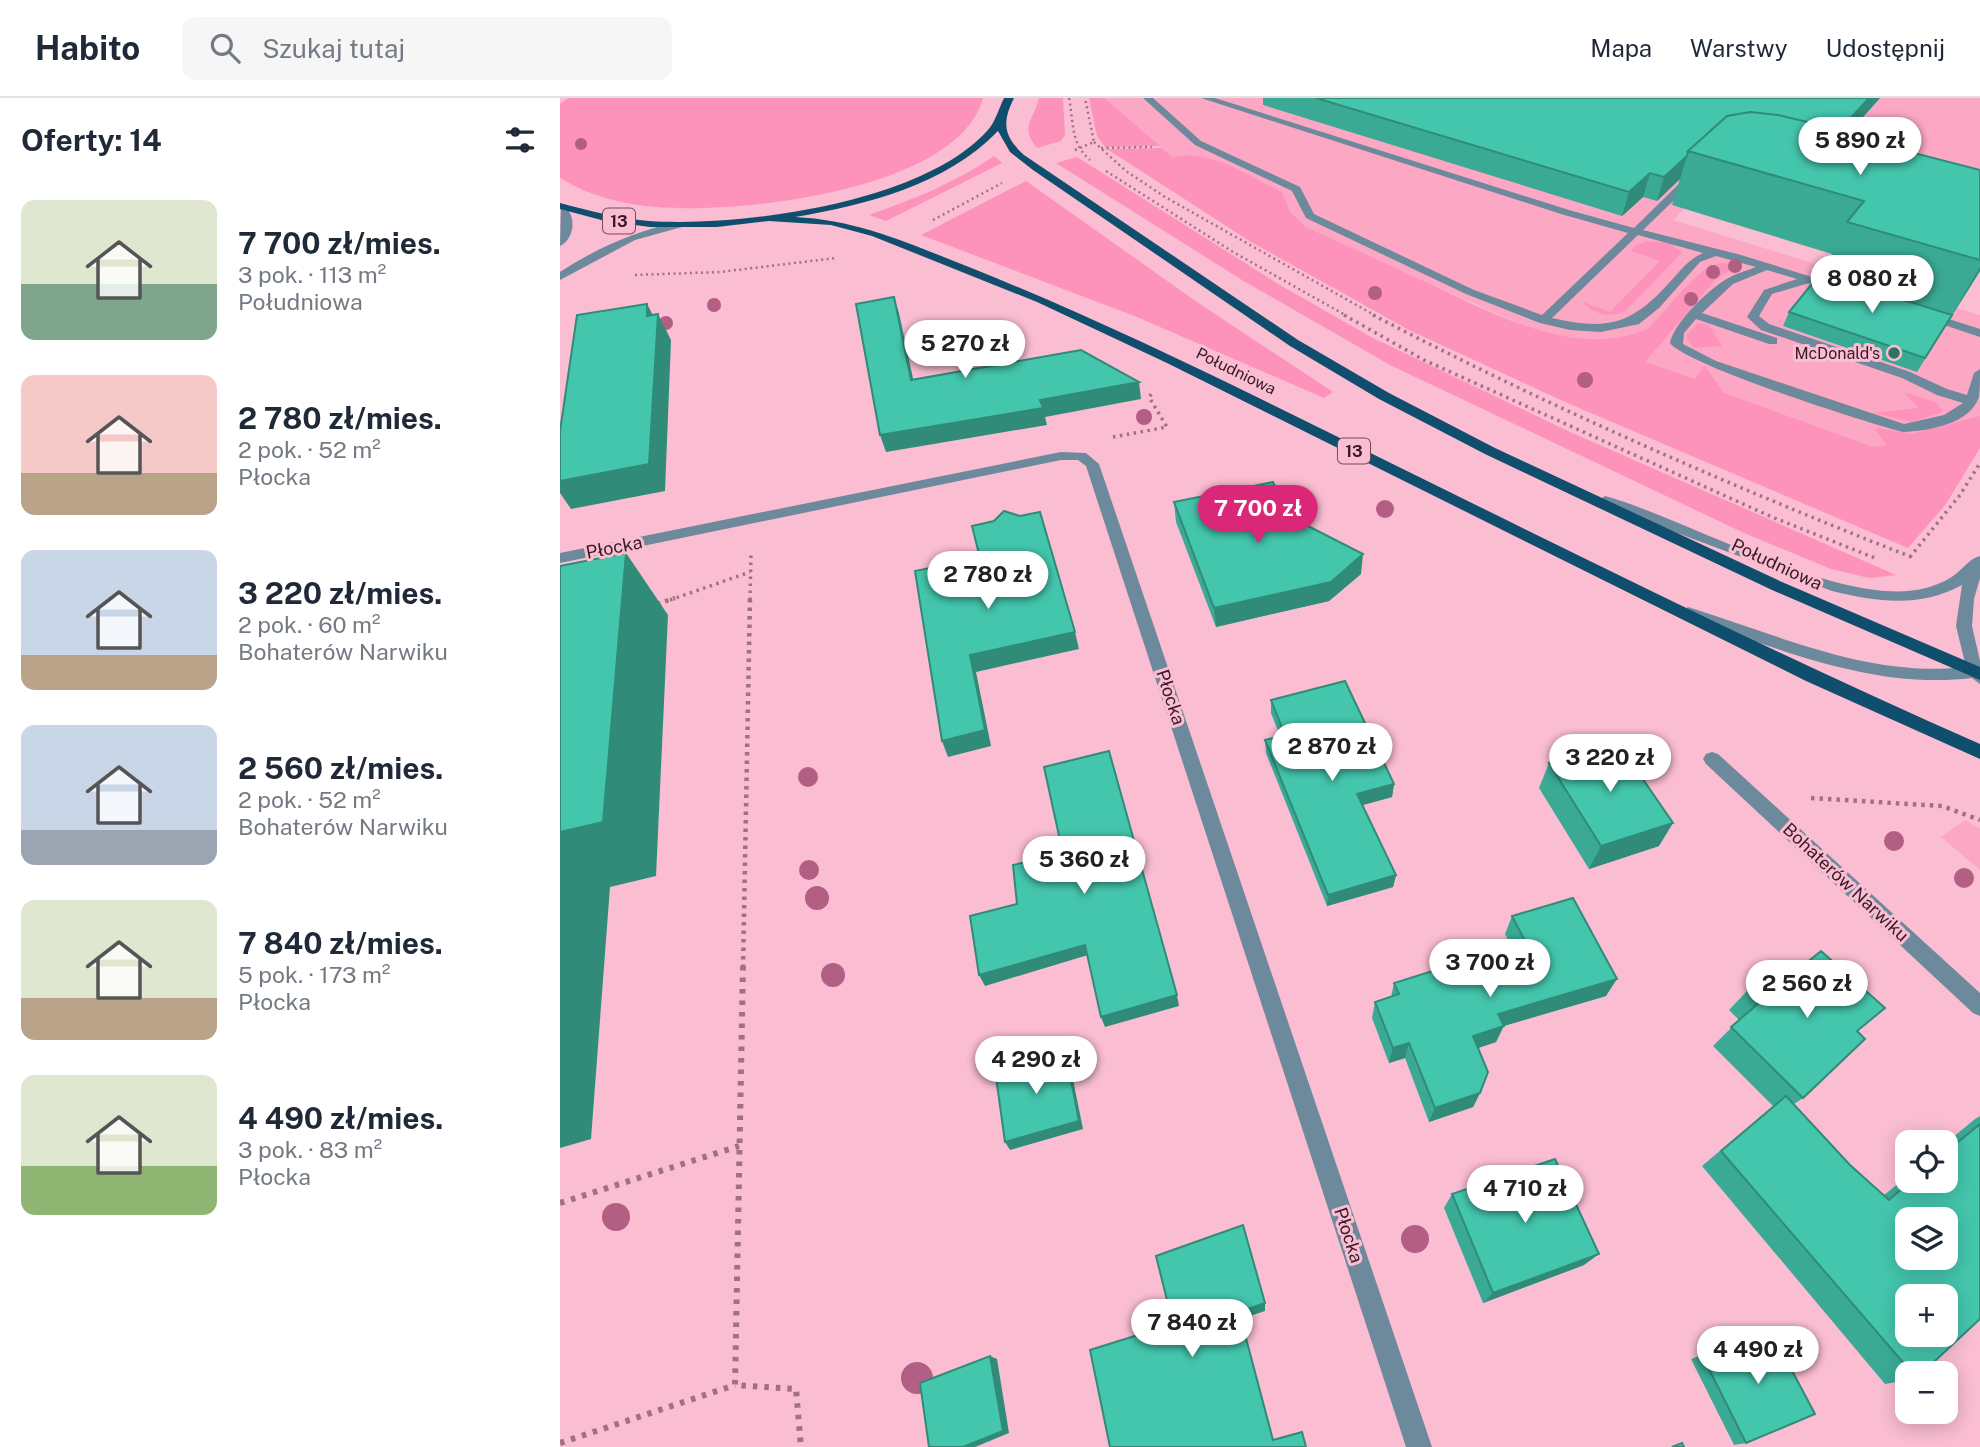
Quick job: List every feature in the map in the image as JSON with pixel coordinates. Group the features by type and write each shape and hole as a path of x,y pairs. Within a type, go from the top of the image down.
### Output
{"main road":[{"path":"772,219 864,200 922,178 967,153 988,135 1002,118 1009,98"},
{"name":"Południowa","path":"1002,118 1002,132 1009,145 1034,167 1283,336 1384,396 1564,486 1777,586 1979,674"},
{"name":"13","path":"561,206 613,220 678,225 772,219"},
{"name":"Południowa","path":"772,219 831,222 876,234 1041,300 1182,366 1664,606 1812,677 1980,752"}],"street":[{"path":"1148,98 1195,140 1296,189 1310,216 1470,292 1544,320 1570,326 1601,328 1635,321 1646,315 1696,260 1710,254"},
{"path":"1206,98 1634,233 1767,266 1846,290"},
{"path":"1544,320 1705,164"},
{"path":"560,243 568,226 568,218 561,206"},
{"path":"560,277 593,256 632,237 678,225"},
{"path":"1767,266 1729,282 1694,314 1676,338 1679,347 1687,353 1892,426 1917,428 1958,414 1968,406 1980,373"},
{"path":"1809,279 1768,292 1753,317 1765,327 1906,374 1942,391 1970,400"},
{"path":"1694,314 1901,384 1942,391"},
{"path":"1918,314 1980,333"},
{"name":"Płocka","path":"560,558 1048,459 1081,456 1093,464 1419,1447"},
{"name":"Południowa","path":"1564,486 1843,591 1888,596 1926,594 1943,590 1964,578 1980,561"},
{"name":"Południowa","path":"1664,606 1816,655 1872,669 1937,676 1979,674 1964,639 1963,625 1967,594 1980,561"},
{"name":"Bohaterów Narwiku","path":"1712,759 1980,1006"}],"path":[{"path":"1069,98 1077,149 1096,165 1233,252 1424,360 1772,517 1880,560"},
{"path":"1085,98 1094,142 1119,165 1186,209 1399,330 1517,387 1679,459 1964,578"},
{"path":"1100,149 1161,147 1195,140"},
{"path":"1067,153 1094,142"},
{"path":"930,221 1010,179"},
{"path":"628,275 720,272 839,257"},
{"path":"1081,456 1108,438 1167,427 1149,397 1154,391"},
{"path":"1910,556 1960,495 1980,463"},
{"path":"734,1385 751,547"},
{"path":"649,607 750,572"},
{"path":"1751,795 1942,806 1980,820"},
{"path":"560,1203 739,1146"},
{"path":"560,1443 734,1385 796,1389 801,1447"}],"shaded area":[{"path":"568,98 983,98 965,130 932,156 889,176 840,190 788,200 692,208 631,204 582,190 560,178 560,104"},
{"path":"1039,98 1063,98 1065,135 1061,141 1037,148 1028,128"},
{"path":"1089,98 1104,98 1160,146 1105,147 1097,136"},
{"path":"1101,98 1980,98 1980,230 1731,163 1673,220 1980,315 1980,429 1936,473 1539,333 1266,209 1186,168"},
{"path":"1162,148 1173,157 1215,160 1243,172 1282,192 1290,212 1306,227 1476,306 1563,336 1592,339 1621,337 1649,328 1688,284 1705,270 1721,263 1738,266 1715,280 1645,362 1695,379 1704,366 1724,393 1873,447 1887,445 1875,430 1877,428 1912,434 1980,416 1980,448 1946,504 1908,548 1565,402 1409,330 1251,242 1107,149"},
{"path":"994,156 1002,163 886,221 869,215 934,190"},
{"path":"1077,157 1280,285 1371,337 1570,432 1896,575 1869,578 1831,569 1744,533 1390,365 1242,280 1056,163"},
{"path":"1026,181 1197,302 1333,392 1324,398 1137,317 921,235"},
{"path":"1648,241 1670,243 1682,253 1625,311 1604,314 1585,305 1583,302 1610,312 1660,261 1631,251 1636,245"},
{"path":"1698,323 1709,325 1722,346 1693,348 1686,336"},
{"path":"1904,392 1935,402 1942,410 1911,422 1873,413 1918,408"},
{"path":"1965,820 1980,829 1980,870 1941,837"}],"building":[{"path":"1316,98 1869,98 1837,133 1826,130 1828,127 1778,115 1750,112 1727,116 1664,177 1650,173 1629,192"},
{"path":"1750,112 1778,115 1828,127 1825,130 1980,170 1980,260 1847,222 1864,201 1688,151 1727,116"},
{"path":"1820,274 1952,315 1925,358 1789,312"},
{"path":"894,297 911,380 1081,350 1139,382 1040,400 1043,408 880,435 856,304"},
{"path":"647,304 647,316 658,314 649,464 560,481 560,431 577,315"},
{"path":"1273,482 1282,502 1293,499 1306,525 1363,554 1331,582 1214,608 1174,502"},
{"path":"1004,511 1020,516 1040,512 1075,632 970,655 985,730 942,741 915,571 980,558 972,526 994,521"},
{"path":"626,553 603,822 560,832 560,566"},
{"path":"1345,681 1394,784 1357,794 1396,875 1328,895 1265,740 1285,735 1271,700"},
{"path":"1618,743 1673,823 1601,846 1549,763"},
{"path":"1109,751 1177,995 1101,1017 1085,945 979,975 970,916 1017,904 1013,865 1063,854 1044,767"},
{"path":"1573,898 1617,979 1498,1014 1504,1026 1473,1036 1488,1072 1480,1093 1435,1108 1409,1043 1393,1048 1375,1002 1399,994 1394,983 1442,968 1446,979 1533,956 1512,916"},
{"path":"1821,951 1885,1008 1857,1031 1865,1039 1803,1098 1731,1027 1760,1002 1748,990 1781,961 1794,973"},
{"path":"1065,1050 1079,1121 1005,1142 995,1070"},
{"path":"1786,1096 1850,1165 1889,1200 1897,1193 1958,1193 1958,1142 1980,1124 1980,1319 1958,1340 1958,1284 1895,1284 1895,1347 1950,1347 1935,1361 1902,1361 1721,1151"},
{"path":"1555,1159 1599,1254 1493,1293 1452,1194"},
{"path":"1243,1225 1265,1303 1239,1312 1273,1440 1302,1432 1306,1447 1110,1447 1090,1350 1173,1324 1156,1256"},
{"path":"1770,1329 1815,1414 1746,1443 1702,1355"},
{"path":"990,1356 1003,1431 963,1447 929,1447 920,1383"}],"place":[{"name":"McDonald's","path":"1894,353"}]}
